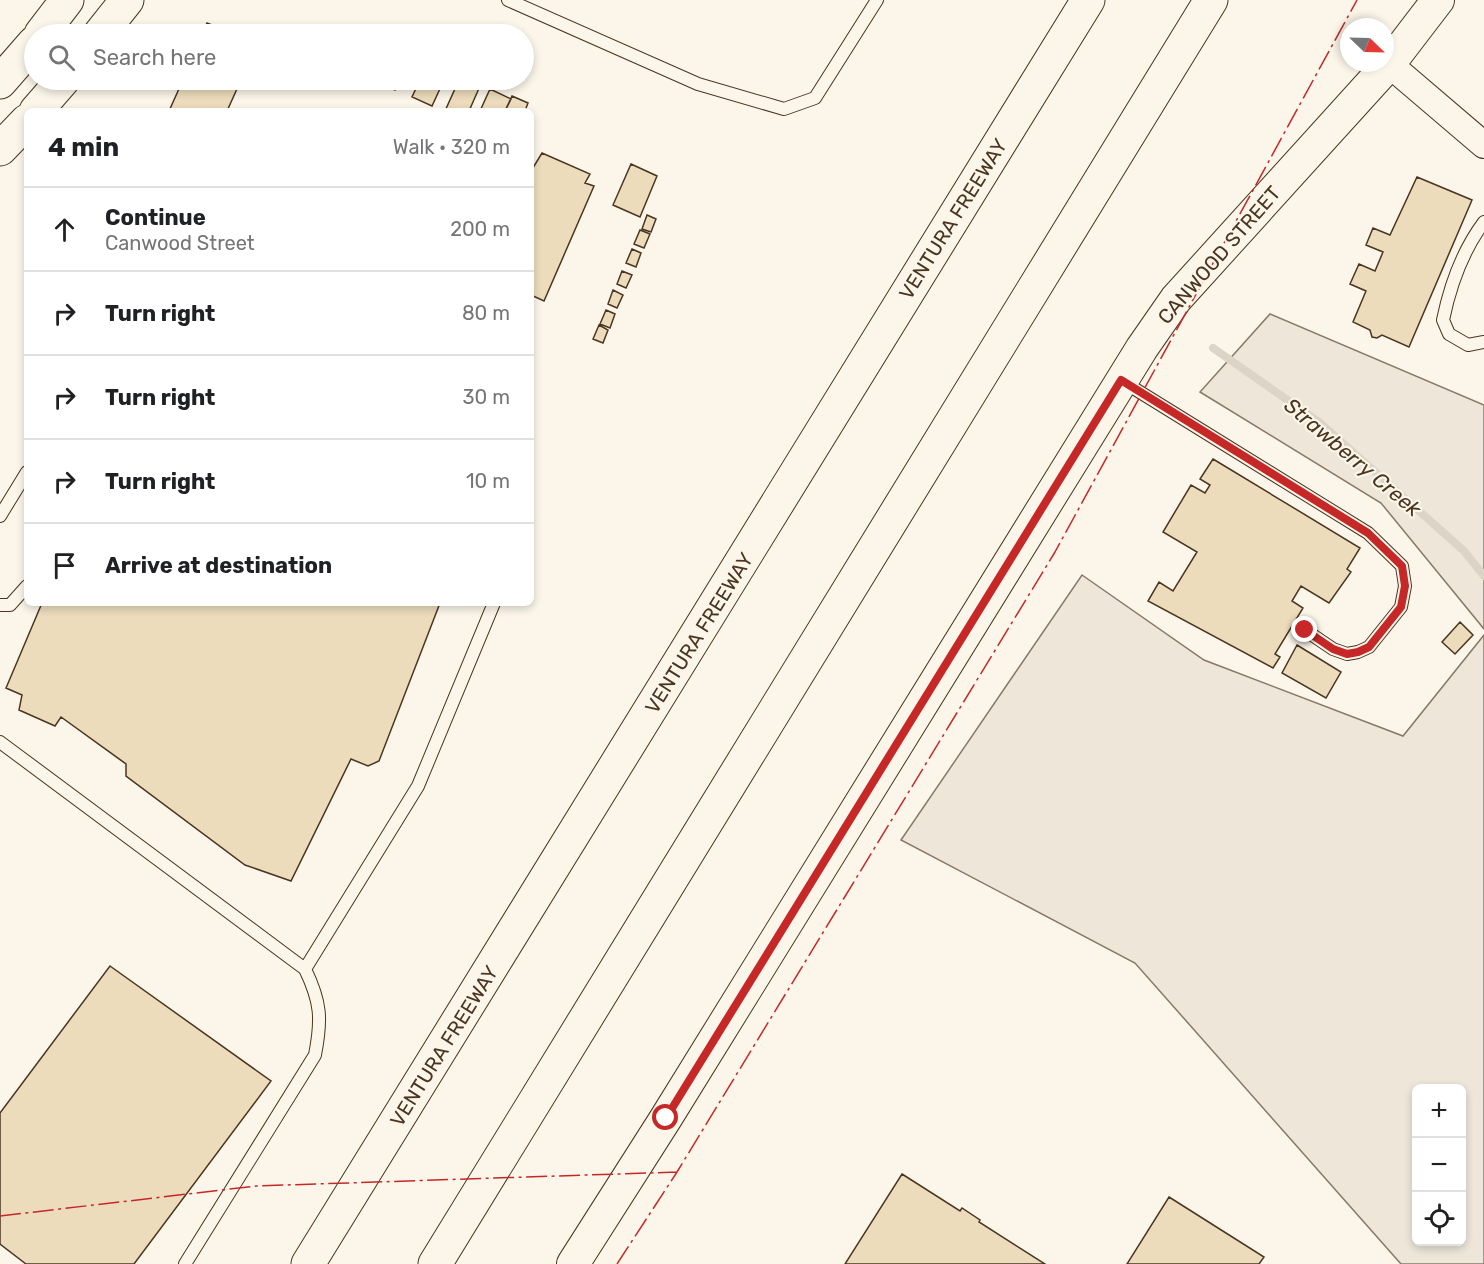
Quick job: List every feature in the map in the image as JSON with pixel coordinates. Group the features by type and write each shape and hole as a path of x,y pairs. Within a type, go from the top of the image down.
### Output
{"main road":[{"path":"49,24 67,0"},
{"path":"108,24 127,0"},
{"name":"VENTURA FREEWAY","path":"308,1264 1088,0"},
{"path":"435,1264 1211,0"},
{"path":"0,82 24,54"},
{"path":"39,108 54,90"}],"street":[{"name":"CANWOOD STREET","path":"1394,57 1438,0"},
{"path":"1394,68 1484,145"},
{"name":"CANWOOD STREET","path":"573,1264 685,1088 1121,380 1176,299 1382,72"}],"lane":[{"path":"508,0 698,84 784,109 815,98 877,0"},
{"path":"1484,222 1474,236 1457,274 1443,320 1449,334 1468,345 1484,342"},
{"path":"1121,380 1368,533 1402,566 1405,586 1401,607 1369,647 1347,654 1333,649 1305,630"},
{"path":"0,516 24,477"},
{"path":"0,605 10,605 24,589"},
{"path":"305,969 418,786 493,606"},
{"path":"0,742 305,969 317,993 321,1023 315,1055 185,1264"}],"shaded area":[{"path":"1270,314 1484,405 1484,629 1381,503 1200,392"},
{"path":"1082,575 1204,660 1403,736 1484,635 1484,1264 1401,1264 1135,963 901,840"}],"building":[{"path":"178,90 236,90 228,108 170,108"},
{"path":"415,90 439,90 432,106 412,97"},
{"path":"454,90 478,90 470,108 446,108"},
{"path":"490,90 511,99 506,108 481,108"},
{"path":"512,96 528,103 526,108 506,108"},
{"path":"542,153 590,174 585,183 594,186 544,301 534,296 534,166"},
{"path":"631,164 657,176 640,217 613,205"},
{"path":"1417,177 1472,200 1409,347 1382,335 1377,338 1372,337 1370,330 1353,322 1366,291 1350,284 1359,264 1375,271 1383,252 1366,245 1373,228 1390,235"},
{"path":"647,215 656,219 651,232 642,229"},
{"path":"640,230 650,234 644,248 634,244"},
{"path":"632,249 641,253 636,267 626,263"},
{"path":"622,271 632,275 626,288 617,284"},
{"path":"613,290 623,295 617,308 608,304"},
{"path":"606,310 615,314 610,328 600,324"},
{"path":"599,325 608,330 603,343 593,339"},
{"path":"1213,459 1360,548 1347,569 1351,572 1329,603 1301,586 1292,601 1303,608 1275,654 1280,657 1273,668 1148,601 1159,582 1173,591 1197,552 1163,532 1191,485 1205,493 1210,485 1200,479"},
{"path":"41,606 439,606 379,761 368,766 351,759 291,881 245,865 126,776 126,764 61,717 55,726 19,710 22,695 6,688"},
{"path":"1460,622 1473,635 1455,654 1442,642"},
{"path":"1297,645 1341,672 1326,698 1282,673"},
{"path":"110,966 271,1081 134,1264 26,1264 0,1244 0,1113"},
{"path":"902,1174 960,1211 962,1208 980,1220 979,1222 1045,1264 845,1264"},
{"path":"1169,1197 1264,1257 1259,1264 1127,1264"}],"waterway":[{"name":"Strawberry Creek","path":"1213,348 1319,422 1464,551 1484,576"}],"power":[{"path":"617,1264 677,1172 1055,552 1357,0"},
{"path":"0,1216 256,1186 677,1172"}],"route":[{"path":"666,1118 1121,380 1368,533 1402,566 1405,586 1401,607 1369,647 1347,654 1333,649 1305,630"}]}
